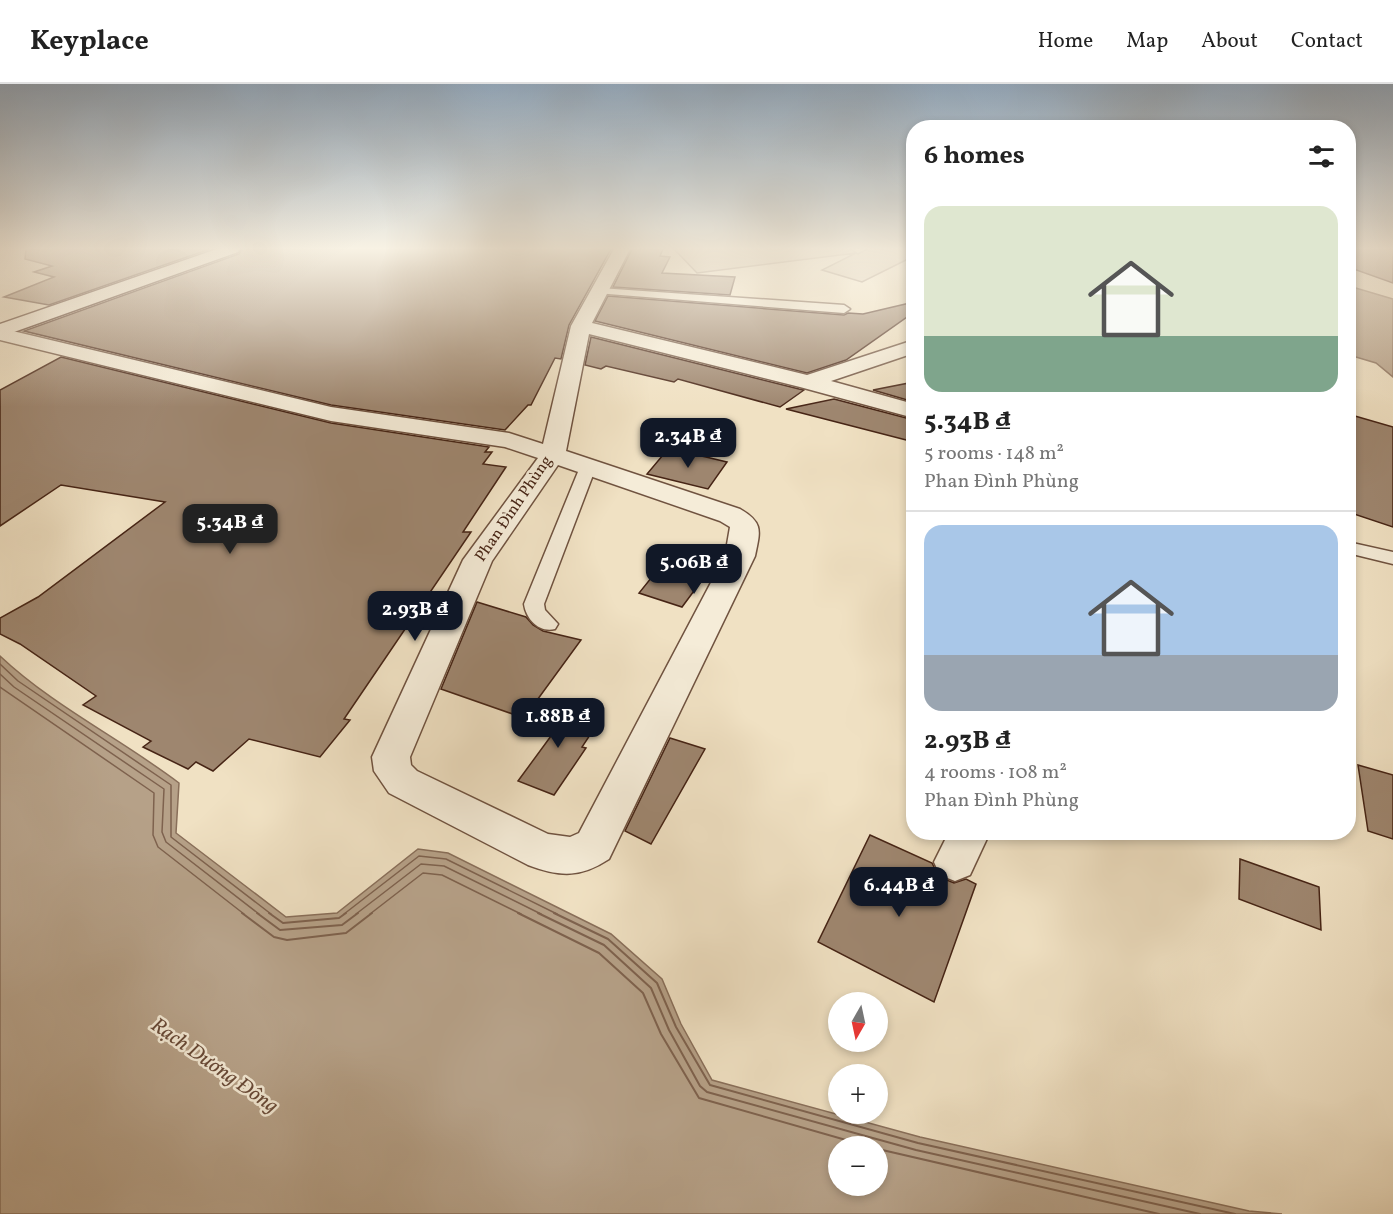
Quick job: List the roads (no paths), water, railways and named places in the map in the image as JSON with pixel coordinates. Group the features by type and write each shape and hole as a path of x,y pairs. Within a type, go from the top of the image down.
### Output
{"street":[{"path":"0,333 86,302"},
{"name":"Phan Đình Phùng","path":"588,467 730,515 744,524 745,534 740,556 720,598 594,846 579,855 570,856 543,852 403,782 393,771 391,757 478,560 553,455 581,326 594,302"},
{"path":"581,326 808,381 906,409"},
{"path":"0,333 154,373 331,414 509,440 588,467"},
{"path":"808,381 906,349"}],"lane":[{"path":"745,302 844,309"},
{"path":"548,624 536,613 534,604 588,467"},
{"path":"1356,549 1393,558"}],"water":[{"path":"1356,302 1393,302 1393,377 1376,363 1356,357"},
{"name":"Rạch Dương Đông","path":"0,656 42,691 179,783 176,833 286,917 337,913 418,849 448,853 611,934 662,979 681,1024 712,1080 828,1112 828,1124 873,1124 920,1137 1249,1211 1282,1214 0,1214"}]}
